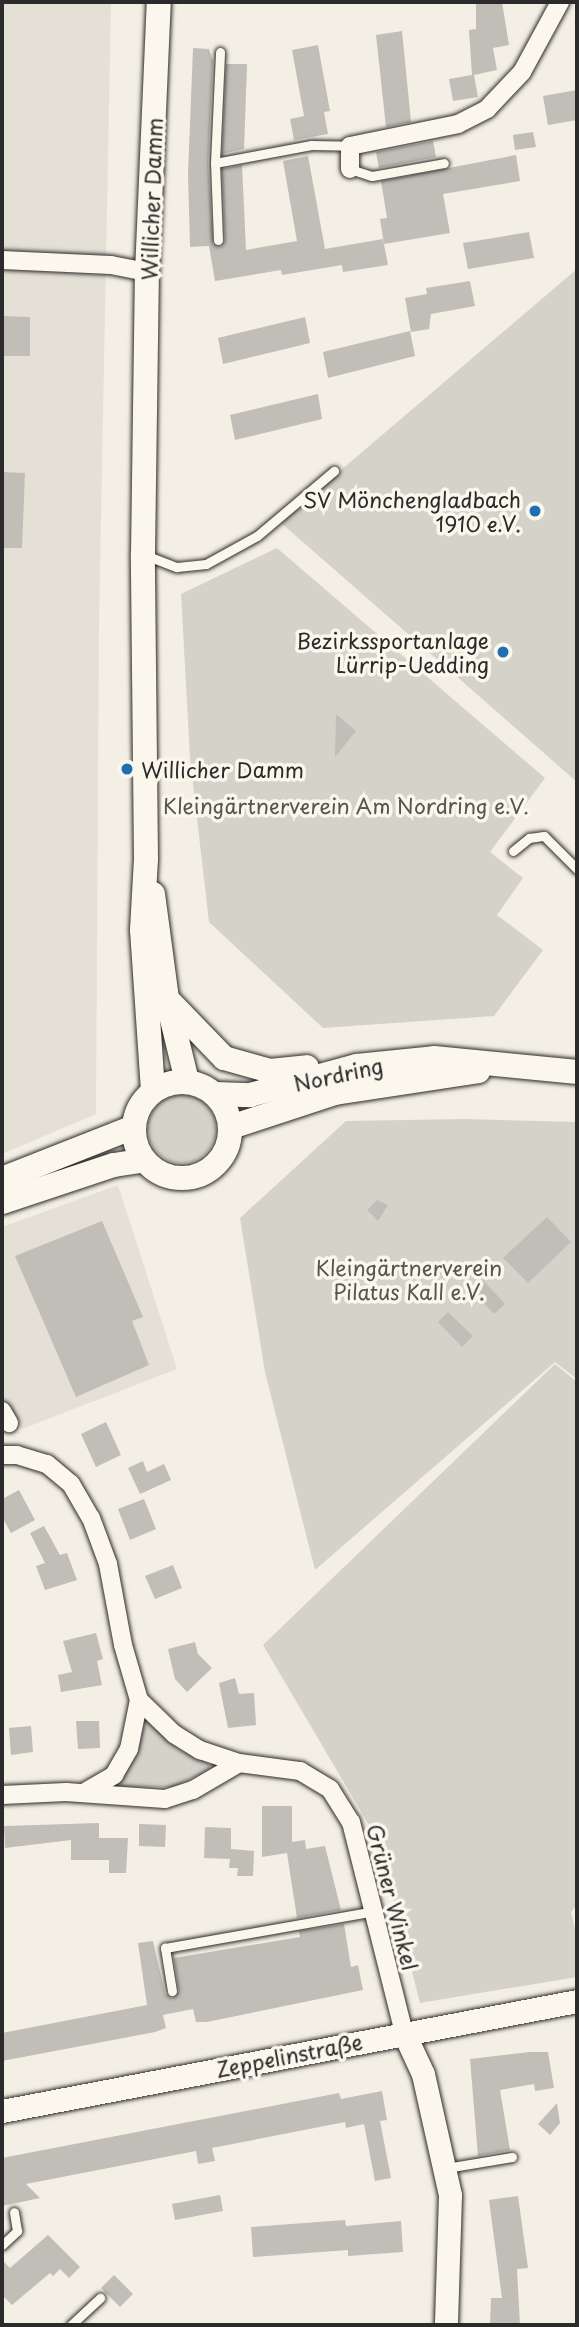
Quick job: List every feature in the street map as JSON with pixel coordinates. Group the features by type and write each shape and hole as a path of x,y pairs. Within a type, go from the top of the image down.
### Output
{"main road":[{"name":"Willicher Damm","path":"153,1091 142,930 146,859 143,554 147,272 159,2"},
{"name":"Willicher Damm","path":"146,859 167,999 187,1081"},
{"path":"167,999 210,1048 239,1064 270,1070 357,1066"},
{"name":"Nordring","path":"216,1094 250,1095 357,1066 435,1058 577,1072"},
{"name":"Nordring","path":"231,1127 335,1093 503,1066"},
{"path":"187,1081 216,1094 231,1127 223,1156 199,1175 169,1177 144,1160 134,1127 136,1113 153,1091 187,1081"},
{"path":"2,1179 134,1127"},
{"path":"2,1202 114,1165 144,1160"}],"street":[{"path":"350,169 350,146 458,124 486,109 522,72 560,2"},
{"path":"2,260 111,265 147,272"},
{"path":"9,1455 47,1464 71,1485 91,1518 108,1564 139,1700 124,1757 114,1775 85,1793"},
{"name":"Grüner Winkel","path":"139,1700 174,1734 200,1750 239,1763 300,1771 330,1789 351,1822 376,1911 404,2033"},
{"path":"2,1795 85,1793 165,1799 193,1790 239,1763"},
{"name":"Zeppelinstraße","path":"2,2111 577,2001"},
{"path":"404,2033 417,2055 446,2168 451,2260 446,2325"}],"lane":[{"path":"218,240 215,163 220,52"},
{"path":"215,163 312,145 350,146"},
{"path":"350,169 372,176 444,163"},
{"path":"143,554 177,567 206,564 257,536 334,471"},
{"path":"513,851 529,838 544,836 577,869"},
{"path":"172,1992 165,1948 376,1911"},
{"path":"446,2168 512,2157"},
{"path":"2,2245 17,2231 14,2212"},
{"path":"71,2325 100,2298"}],"shaded area":[{"path":"2,2 111,2 99,623 96,1114 2,1154"},
{"path":"118,1185 177,1369 22,1429 2,1397 2,1227"}],"green space":[{"name":"Bezirkssportanlage Lürrip-Uedding","path":"577,269 577,782 280,522"},
{"name":"Kleingärtnerverein Am Nordring e.V.","path":"277,548 545,778 490,852 523,878 497,915 543,950 494,1016 323,1028 209,922 190,758 181,594"},
{"path":"182,1095 195,1098 206,1105 213,1116 216,1129 213,1142 206,1153 195,1160 182,1163 169,1160 158,1153 151,1142 148,1129 151,1116 158,1105 169,1098"},
{"name":"Kleingärtnerverein Pilatus Kall e.V.","path":"464,1119 577,1122 577,1379 555,1362 315,1570 265,1372 240,1218 346,1121"},
{"path":"555,1364 577,1382 577,1905 571,1912 577,1938 577,1977 420,2003 379,1842 263,1645"},
{"path":"151,1720 178,1749 209,1764 210,1769 174,1787 123,1787 119,1783 139,1745 144,1722"}],"building":[{"path":"476,2 502,2 509,45 493,48 497,70 474,75 478,97 453,101 449,79 472,75 469,30 476,29"},
{"path":"402,31 411,122 386,127 376,35"},
{"path":"318,45 330,111 324,112 328,134 294,140 290,119 304,116 292,50"},
{"path":"193,48 209,49 213,61 208,163 213,244 221,246 225,240 222,169 242,165 246,250 297,241 283,161 308,156 325,249 383,239 388,265 343,272 342,265 282,275 281,270 215,281 209,246 190,247 188,174"},
{"path":"226,64 247,64 244,149 222,154"},
{"path":"577,90 577,120 548,125 543,96"},
{"path":"533,132 536,147 515,150 513,135"},
{"path":"433,141 436,157 379,168 376,152"},
{"path":"516,155 520,181 443,194 450,233 384,244 380,219 387,218 381,181"},
{"path":"529,232 534,258 468,269 463,243"},
{"path":"470,281 475,306 431,314 429,329 411,332 405,298 427,294 426,288"},
{"path":"2,316 30,317 30,356 2,356"},
{"path":"305,317 310,343 223,364 218,338"},
{"path":"410,331 415,356 328,378 323,352"},
{"path":"318,394 322,419 235,440 230,415"},
{"path":"2,472 25,473 22,548 2,548"},
{"path":"336,714 356,731 335,757"},
{"path":"377,1200 388,1205 378,1221 367,1210"},
{"path":"547,1217 571,1242 528,1283 503,1258"},
{"path":"102,1221 143,1317 132,1321 149,1365 76,1397 15,1256"},
{"path":"483,1280 505,1304 494,1314 472,1291"},
{"path":"448,1312 473,1336 462,1347 438,1322"},
{"path":"106,1422 121,1455 96,1467 81,1434"},
{"path":"143,1461 147,1472 164,1464 171,1480 140,1494 128,1468"},
{"path":"19,1490 35,1520 11,1533 2,1517 2,1499"},
{"path":"144,1499 156,1529 130,1540 118,1509"},
{"path":"44,1526 60,1555 67,1553 77,1580 45,1590 36,1566 45,1563 30,1533"},
{"path":"173,1565 182,1588 155,1599 145,1576"},
{"path":"96,1633 103,1659 97,1661 102,1685 61,1692 58,1675 72,1672 63,1641"},
{"path":"195,1642 198,1654 212,1668 187,1692 175,1679 168,1649"},
{"path":"235,1678 239,1694 254,1693 256,1725 228,1728 219,1683"},
{"path":"76,1721 99,1721 100,1748 78,1749"},
{"path":"31,1726 33,1752 11,1755 9,1728"},
{"path":"262,1806 292,1806 292,1842 305,1840 306,1849 325,1846 341,1910 297,1918 287,1853 262,1857"},
{"path":"99,1823 99,1838 128,1838 126,1873 109,1873 109,1860 71,1860 71,1840 5,1848 4,1826"},
{"path":"139,1824 166,1825 165,1847 139,1846"},
{"path":"205,1827 231,1828 231,1849 254,1851 253,1876 237,1876 238,1868 229,1868 230,1859 204,1858"},
{"path":"344,1924 351,1967 358,1965 363,1990 207,2022 196,2022 193,2009 163,2015 166,2028 155,2032 2,2061 2,2033 147,2005 138,1943 153,1941 165,1993 172,1998 179,1991 174,1958 300,1937 299,1931"},
{"path":"548,2052 554,2088 535,2091 534,2084 500,2090 510,2150 478,2156 470,2059"},
{"path":"382,2091 387,2120 380,2121 391,2178 375,2181 364,2124 346,2128 345,2122 212,2148 215,2161 198,2164 196,2151 26,2184 40,2198 2,2206 2,2158 339,2093 341,2099"},
{"path":"557,2103 560,2123 550,2135 538,2124"},
{"path":"220,2195 223,2211 175,2220 172,2204"},
{"path":"518,2196 528,2268 517,2269 520,2325 490,2325 491,2298 502,2298 489,2200"},
{"path":"345,2220 346,2226 401,2221 403,2252 348,2256 348,2250 253,2257 251,2227"},
{"path":"48,2235 80,2267 69,2278 60,2269 53,2276 50,2273 12,2305 2,2295 2,2260 10,2268"},
{"path":"114,2275 133,2294 120,2307 101,2288"}],"place":[{"name":"SV Mönchengladbach 1910 e.V.","path":"535,511"},
{"name":"Bezirkssportanlage Lürrip-Uedding","path":"503,652"},
{"name":"Willicher Damm","path":"127,769"}]}
